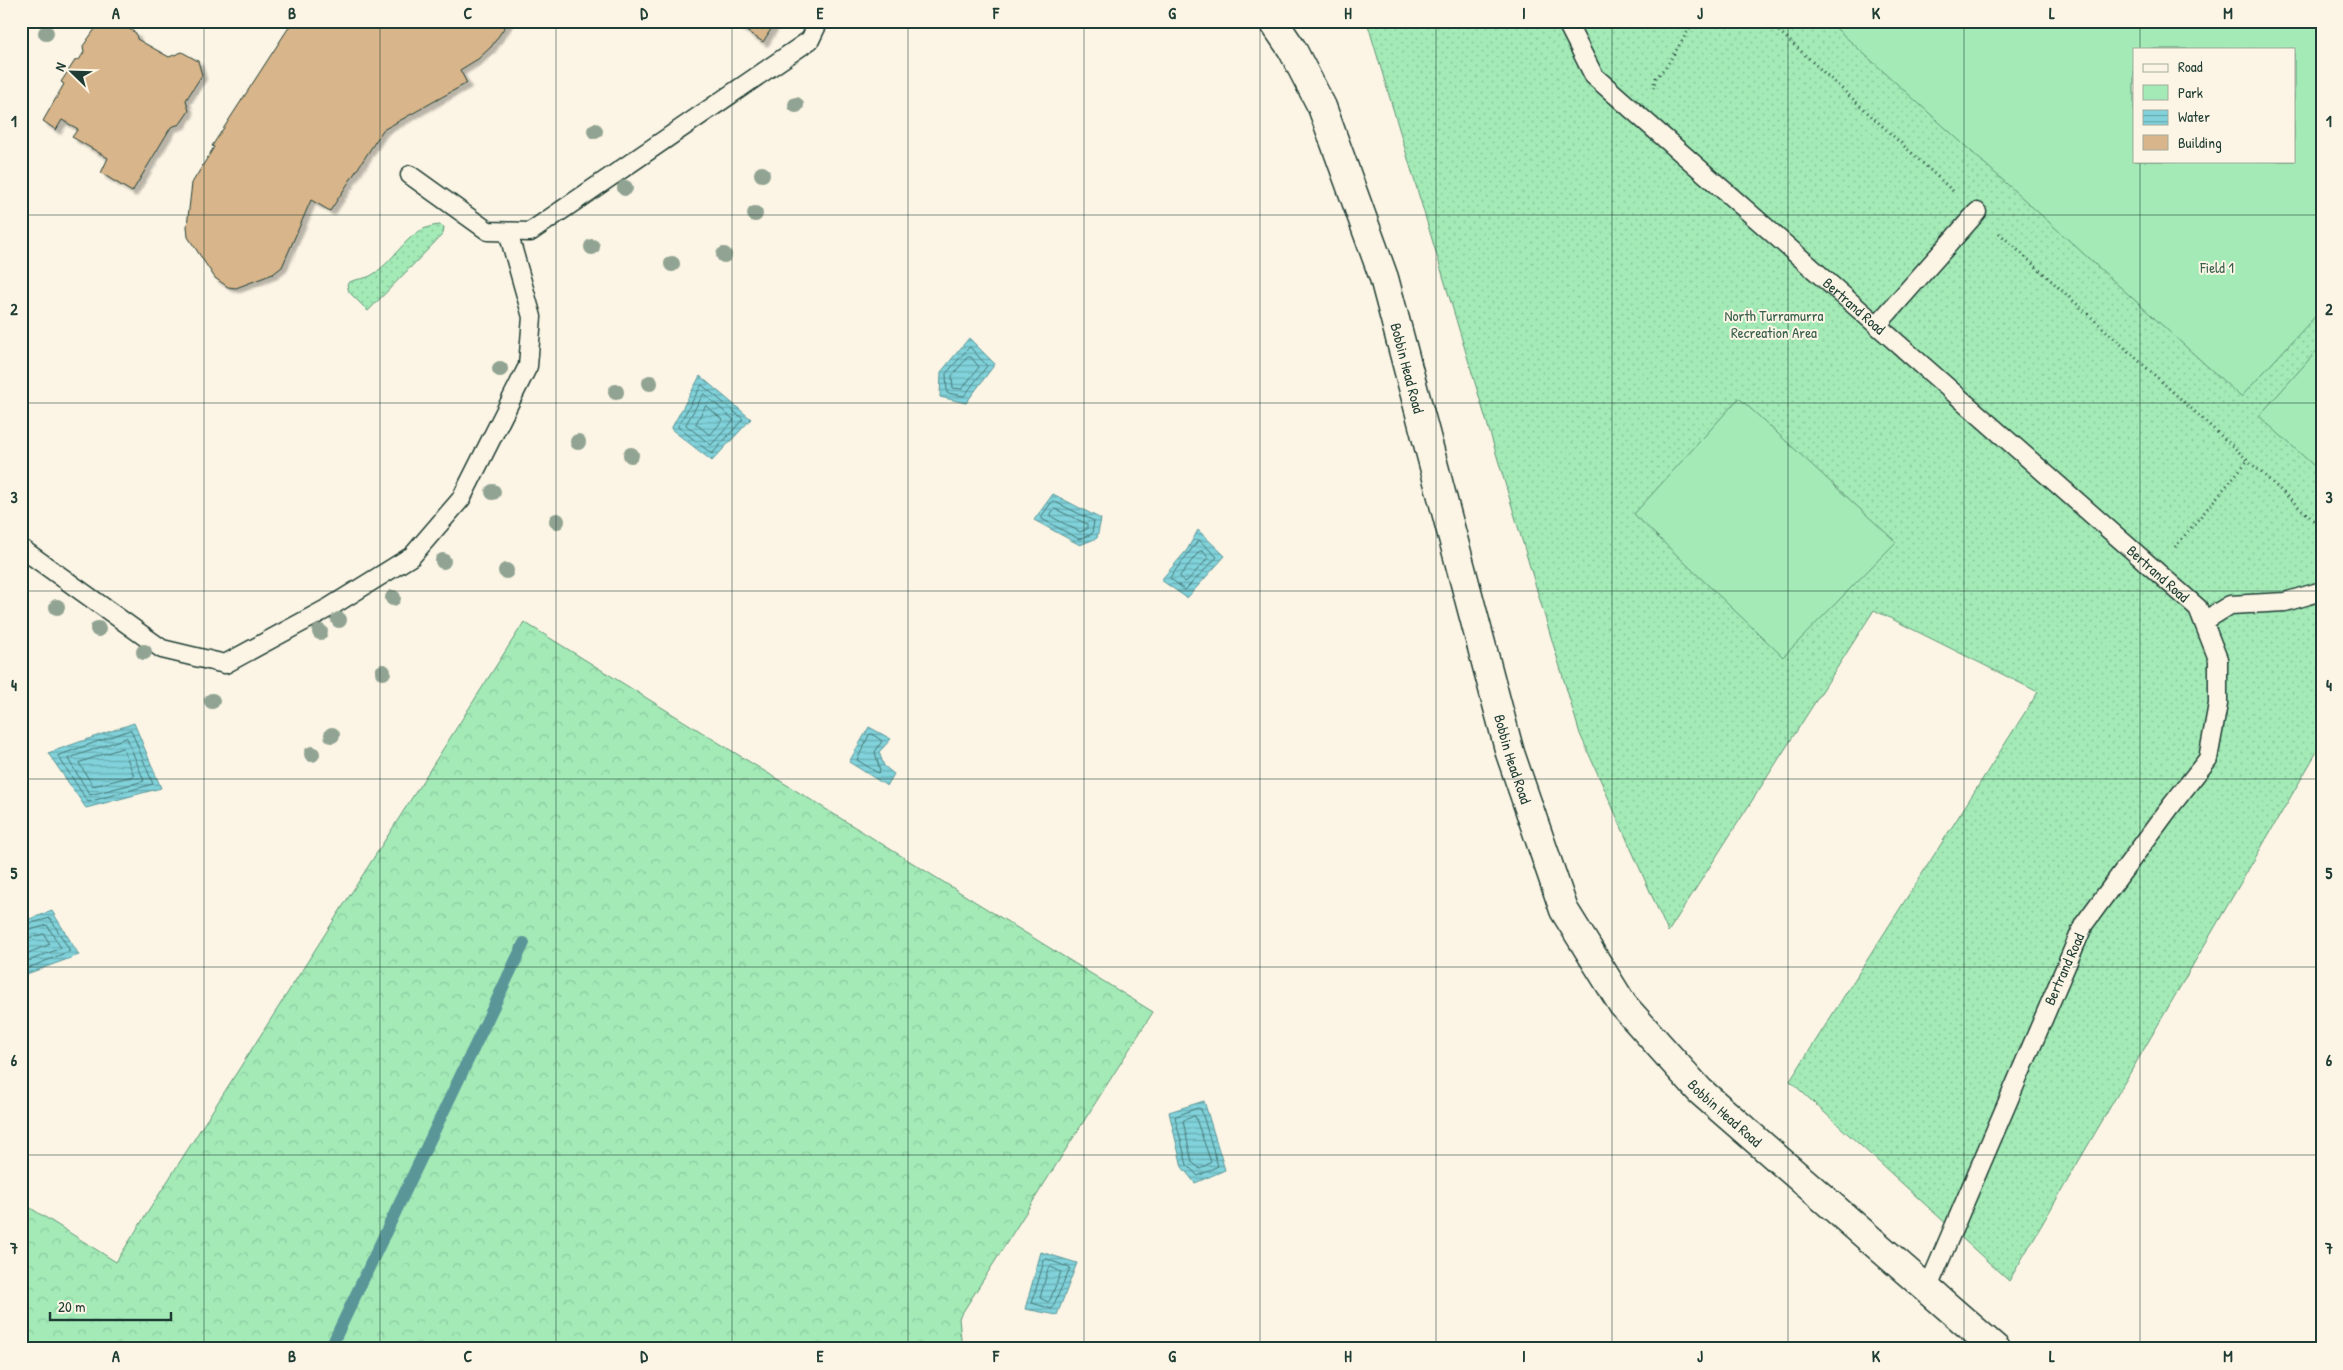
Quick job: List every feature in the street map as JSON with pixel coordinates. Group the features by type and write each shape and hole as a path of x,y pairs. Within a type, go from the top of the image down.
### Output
{"main road":[{"name":"Bobbin Head Road","path":"1272,21 1292,49 1322,107 1384,278 1510,753 1564,910 1623,1005 1700,1091 1996,1349"}],"lane":[{"path":"410,175 488,231 530,232 810,40 819,21"},
{"name":"Bertrand Road","path":"1566,21 1594,76 1878,324 2198,608 2218,659 2218,704 2208,759 2084,924 1927,1290"},
{"path":"1878,324 1976,212"},
{"path":"21,548 162,649 225,664 330,607 412,556 461,499 528,366 532,317 508,232"},
{"path":"2204,621 2230,605 2285,602 2322,591"}],"path":[{"path":"1643,119 1656,78 1668,64 1694,21"},
{"path":"1768,21 2322,528"},
{"path":"2156,570 2248,460"}],"green space":[{"name":"North Turramurra Recreation Area","path":"1364,21 2322,21 2322,743 2009,1281 1790,1081 2038,692 1874,610 1668,932 1580,734 1368,25"},
{"name":"Field 1","path":"1828,21 2322,21 2322,309 2241,397"},
{"path":"440,225 444,227 443,234 368,311 349,292 347,284 372,275 419,231"},
{"path":"2322,345 2322,473 2259,416"},
{"path":"1739,398 1896,542 1783,657 1634,514"},
{"path":"524,622 1153,1012 959,1318 962,1349 21,1349 21,1202 116,1262"}],"water":[{"path":"969,338 995,364 966,403 940,397 941,372"},
{"path":"700,376 751,419 712,461 671,429"},
{"path":"1053,494 1101,519 1097,538 1080,545 1034,520"},
{"path":"1198,530 1225,556 1187,598 1161,580 1187,550"},
{"path":"134,723 161,788 86,808 48,753"},
{"path":"869,727 891,739 879,752 884,766 894,774 887,786 849,762"},
{"path":"52,911 79,955 21,976 21,922"},
{"path":"1204,1101 1225,1170 1195,1183 1182,1167 1169,1112"},
{"path":"1041,1252 1077,1263 1057,1315 1025,1309"}],"building":[{"path":"293,21 509,21 491,47 478,59 460,70 467,83 383,130 330,211 311,200 282,267 273,274 236,288 228,287 215,278 188,237 187,226 192,183 214,147 212,146"},
{"path":"731,21 776,21 763,42"},
{"path":"119,23 136,33 137,39 169,57 182,52 198,61 202,75 186,100 189,111 180,124 171,127 132,192 101,173 108,158 72,137 78,129 62,120 56,130 43,121 64,84 61,82 76,59 79,60 84,52 83,46 95,29"}],"waterway":[{"path":"330,1349 524,943"}]}
